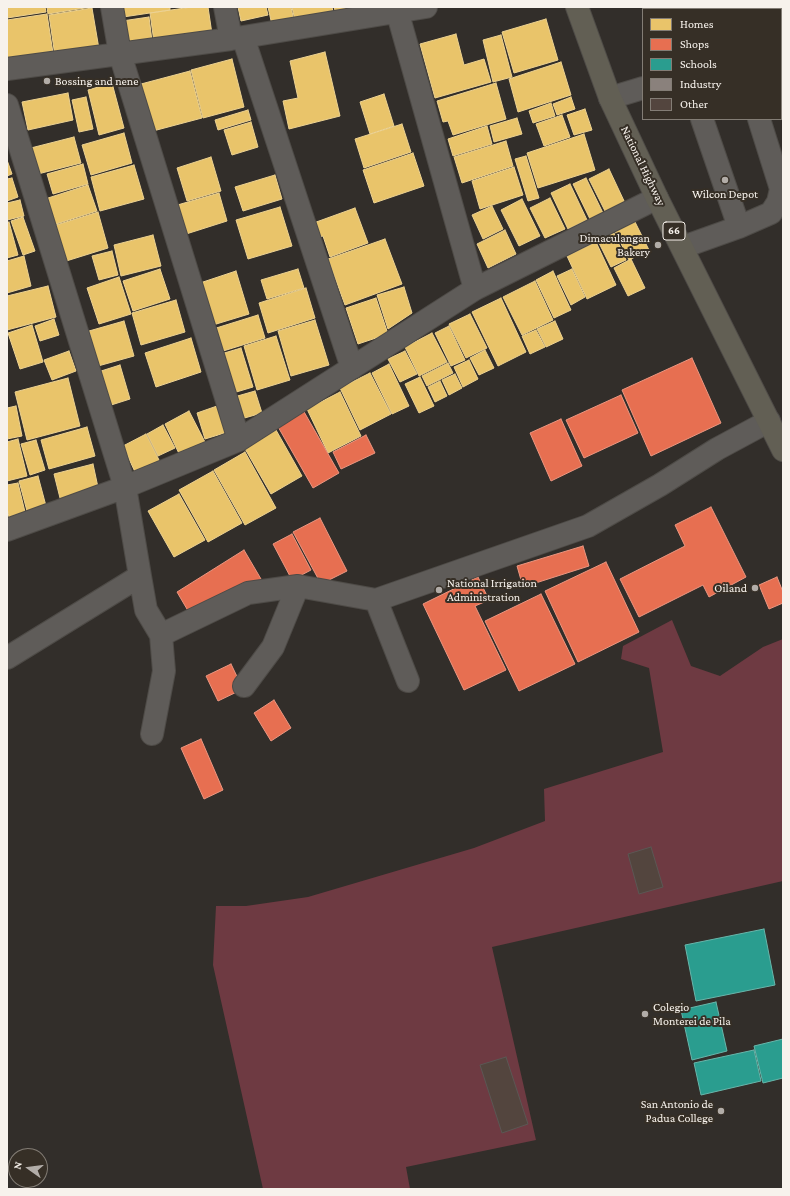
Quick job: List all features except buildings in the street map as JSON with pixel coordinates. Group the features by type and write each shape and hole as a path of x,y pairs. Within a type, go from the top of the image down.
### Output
{"main road":[{"name":"National Highway","path":"576,7 610,98 657,198 683,247 783,450"}],"street":[{"path":"112,7 120,54 239,440"},
{"path":"225,7 352,368"},
{"path":"7,69 237,38 397,10 426,7"},
{"path":"397,10 475,289"},
{"path":"610,98 642,88"},
{"path":"7,105 126,487 146,610 161,634 164,671 152,734"},
{"path":"702,120 739,228"},
{"path":"683,247 739,228 771,213 778,202 781,189 759,120"},
{"path":"7,530 126,487 239,440 475,289 657,198"},
{"path":"161,634 248,593 298,586 376,600 588,526 660,485 717,449 768,421"},
{"path":"7,658 140,576"},
{"path":"244,686 273,647 298,586"},
{"path":"376,600 408,681"}],"shaded area":[{"path":"672,620 691,666 720,676 763,647 783,639 783,881 492,947 536,1140 406,1167 410,1189 263,1189 213,965 216,906 246,906 308,897 474,848 545,821 544,789 663,752 649,668 621,659 623,646"}],"place":[{"name":"Bossing and nene","path":"47,81"},
{"name":"Wilcon Depot","path":"725,180"},
{"name":"Dimaculangan Bakery","path":"658,245"},
{"name":"Oiland","path":"755,588"},
{"name":"National Irrigation Administration","path":"439,590"},
{"name":"Colegio Monterei de Pila","path":"645,1014"},
{"name":"San Antonio de Padua College","path":"721,1111"}]}
